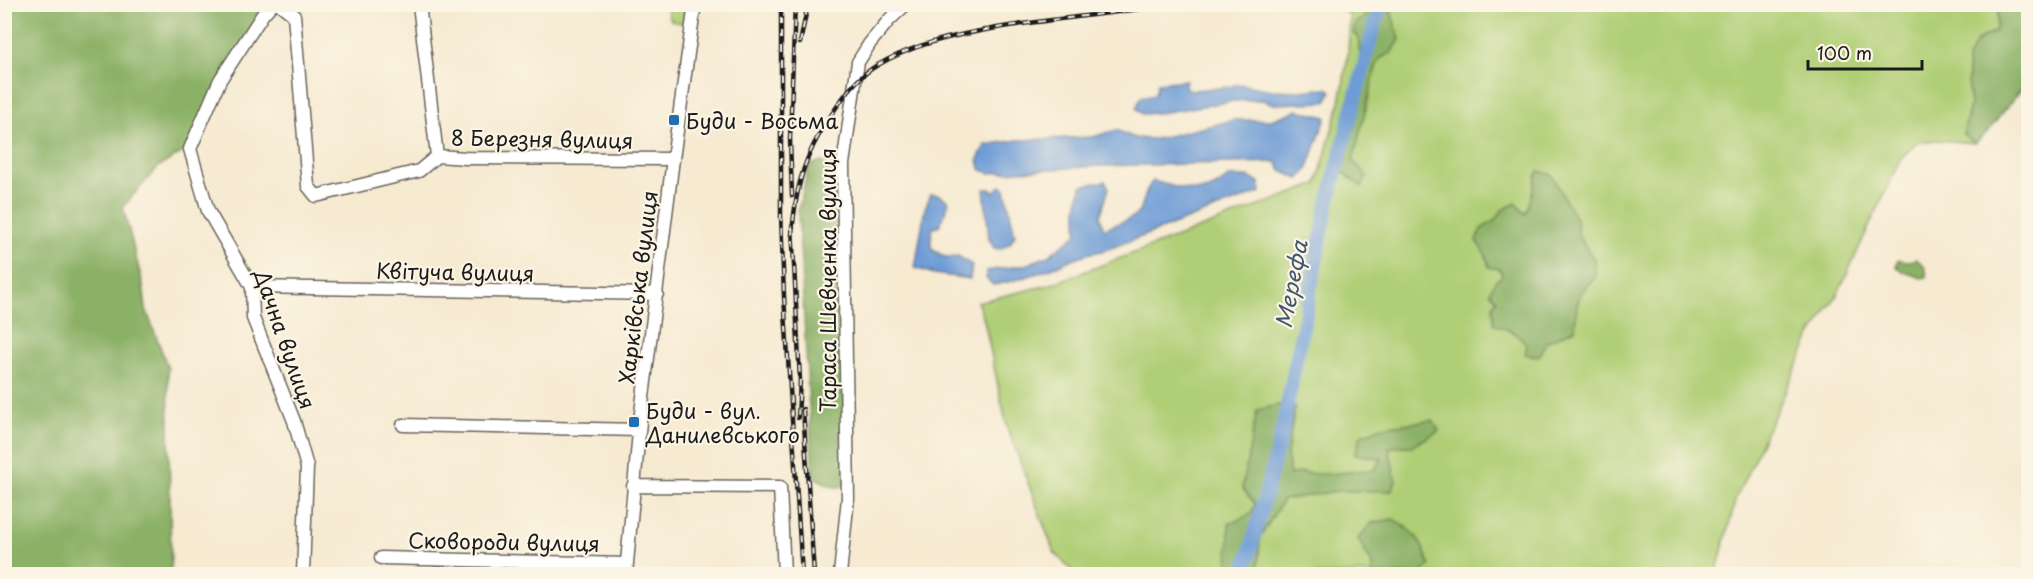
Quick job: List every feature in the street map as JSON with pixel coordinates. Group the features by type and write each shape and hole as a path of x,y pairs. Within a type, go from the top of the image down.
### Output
{"street":[{"name":"Дачна вулиця","path":"272,4 262,14 220,80 190,149 208,211 252,288 254,318 294,421 307,467 303,574"},
{"name":"8 Березня вулиця","path":"280,4 294,15 308,186 316,196 419,171 437,156 672,159"},
{"path":"419,4 437,156"},
{"name":"Харківська вулиця","path":"626,569 639,430 672,159 694,4"},
{"name":"Тараса Шевченка вулиця","path":"840,574 848,498 843,164 858,62 870,43 906,4"},
{"name":"Квітуча вулиця","path":"252,288 657,294"},
{"path":"403,426 639,430"},
{"path":"633,486 780,487 784,574"},
{"name":"Сковороди вулиця","path":"381,558 626,569"}],"green space":[{"path":"4,5 264,5 189,146 158,167 123,207 143,285 146,309 168,368 171,574 5,574"},
{"path":"668,5 687,5 682,23 669,18"},
{"path":"1343,5 1999,5 1996,31 1977,41 1967,59 1970,107 1963,134 1975,143 1937,140 1918,142 1901,158 1837,295 1812,334 1736,498 1716,574 1076,574 1054,552 1007,427 984,320 977,302 1049,285 1317,184 1341,97 1348,54 1350,16 1341,9"},
{"path":"1366,5 1394,5 1391,12 1400,40 1391,53 1381,58 1376,67 1353,161 1367,176 1362,187 1332,164 1360,56 1358,36 1353,34 1356,22 1364,18"},
{"path":"1999,5 2028,5 2028,81 1988,131 1975,143 1963,134 1970,106 1967,59 1977,41 1996,31"},
{"path":"821,162 835,166 841,174 846,483 838,487 830,486 813,476 798,211 809,165"},
{"path":"1538,171 1552,175 1577,221 1578,235 1594,259 1595,278 1580,295 1575,329 1546,342 1539,356 1525,354 1527,344 1515,333 1494,324 1493,306 1497,300 1490,292 1495,281 1502,276 1500,269 1489,267 1486,256 1476,240 1481,229 1497,219 1502,210 1516,203 1525,214"},
{"path":"1916,259 1925,268 1926,277 1922,278 1904,272 1896,266 1898,260"},
{"path":"1279,405 1295,407 1287,454 1290,475 1374,470 1382,459 1355,454 1361,435 1382,427 1433,420 1439,431 1412,446 1389,447 1396,481 1391,491 1337,491 1283,500 1260,537 1258,574 1228,574 1229,524 1251,514 1255,504 1242,488 1257,410"},
{"path":"1393,519 1413,533 1424,550 1430,566 1419,574 1372,574 1372,564 1358,539 1371,523"}],"water":[{"path":"1186,80 1185,88 1193,90 1238,84 1272,90 1300,91 1327,88 1331,91 1326,102 1274,104 1262,100 1234,101 1142,114 1136,108 1141,97 1155,94 1158,83"},
{"path":"1298,110 1326,117 1307,170 1299,179 1281,171 1277,162 1100,166 989,173 980,169 978,159 985,145 1018,140 1093,137 1116,130 1135,138 1156,139 1234,120 1271,120"},
{"path":"1228,177 1248,177 1259,182 1261,192 1103,251 1081,256 1028,276 993,285 986,278 986,271 1025,265 1048,256 1077,234 1077,208 1081,186 1105,181 1109,188 1100,217 1104,229 1136,215 1153,181 1183,189 1202,190 1220,184"},
{"path":"1001,186 1005,189 1015,235 1010,243 1001,249 994,248 989,239 984,189 991,189 992,192"},
{"path":"931,194 940,195 949,202 940,225 932,229 933,250 945,257 958,256 972,265 970,279 934,274 915,268 925,208"}],"waterway":[{"name":"Мерефа","path":"1244,574 1281,436 1327,207 1375,22 1383,4"}],"railway":[{"path":"781,4 781,216 802,574"},
{"path":"792,196 790,139 795,4"},
{"path":"800,43 808,4"},
{"path":"792,235 796,198 810,152 827,121 850,88 876,66 919,46 966,34 1172,4"},
{"path":"792,226 800,380 798,418"},
{"path":"803,409 814,574"}],"place":[{"name":"Буди - Восьма","path":"674,120"},
{"name":"Буди - вул. Данилевського","path":"634,422"}]}
